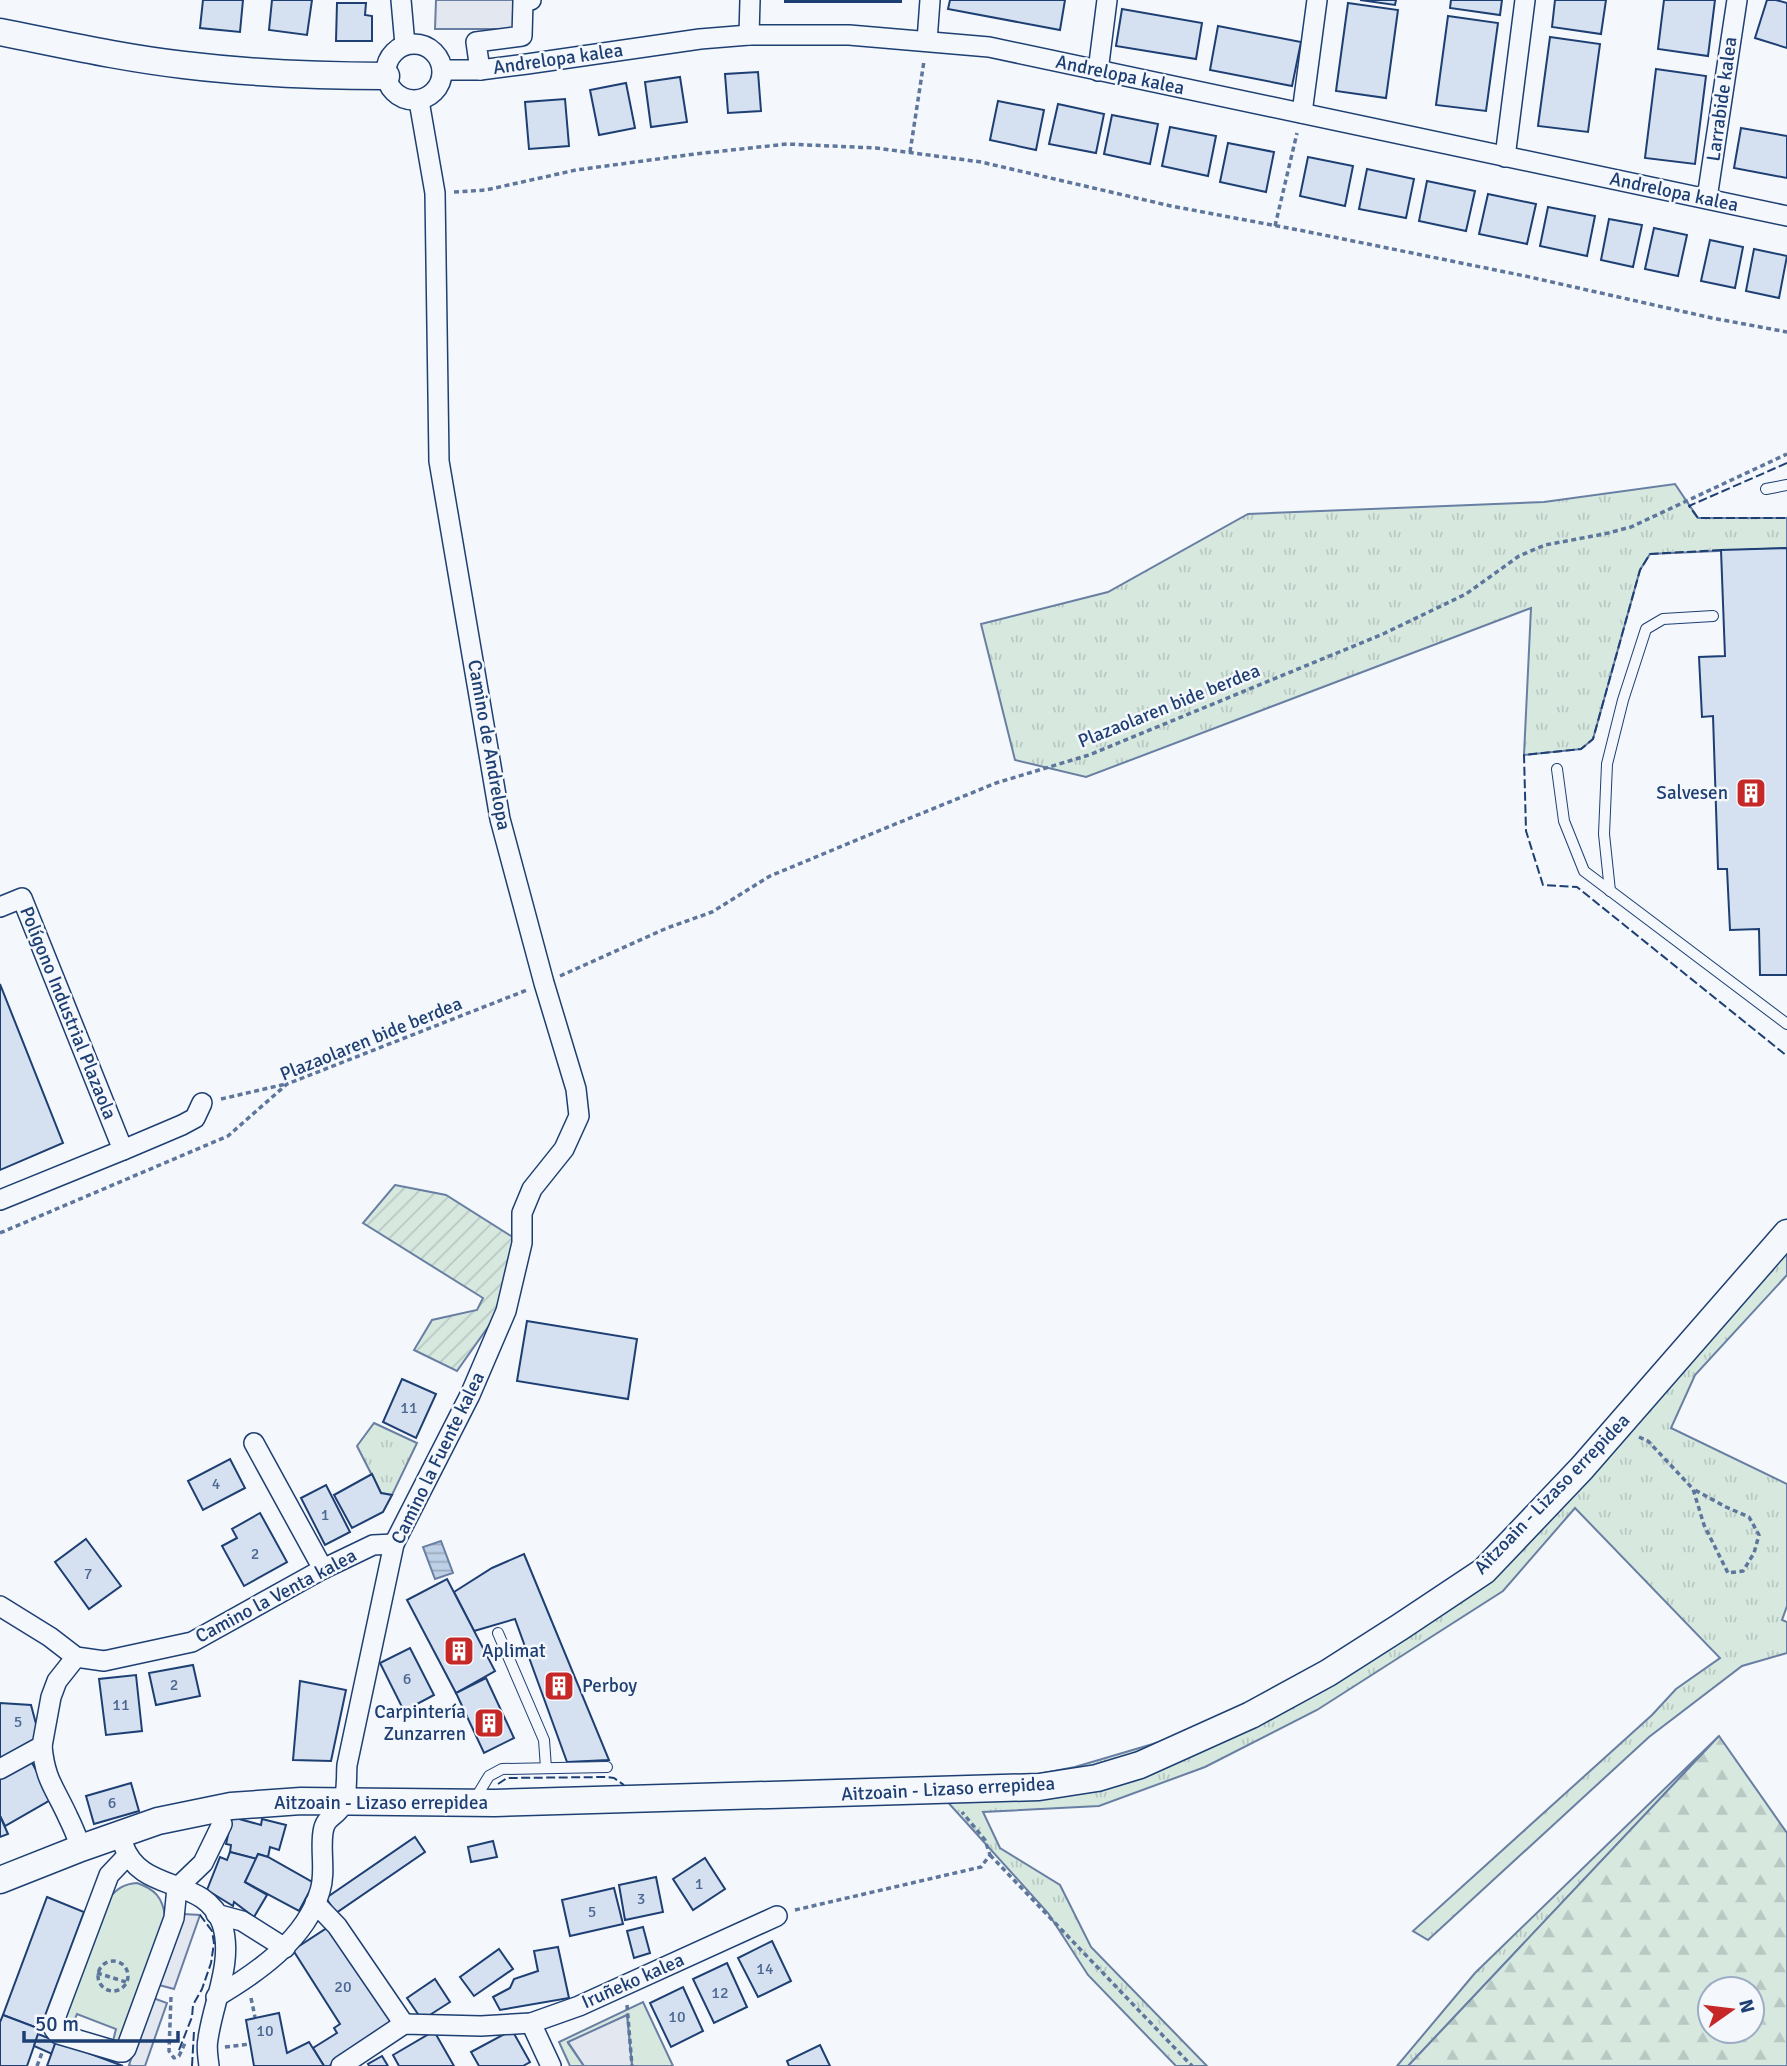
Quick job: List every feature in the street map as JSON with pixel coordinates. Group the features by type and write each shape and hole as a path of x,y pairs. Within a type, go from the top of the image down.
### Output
{"street":[{"path":"401,0 405,45"},
{"path":"480,70 476,42 522,36 523,2 531,0"},
{"path":"750,0 750,35"},
{"path":"927,41 930,0"},
{"path":"1098,71 1107,0"},
{"path":"1302,114 1317,0"},
{"path":"1505,158 1525,0"},
{"name":"Larrabide kalea","path":"1707,198 1737,0"},
{"path":"0,32 120,56 184,65 317,75 386,76"},
{"name":"Andrelopa kalea","path":"443,70 480,70 700,39 750,35 849,34 989,47 1787,216"},
{"path":"413,44 430,48 441,62 443,70 439,87 427,98 419,101 401,98 388,85 386,76 390,57 396,50 413,44"},
{"name":"Camino de Andrelopa","path":"419,101 435,193 439,461 500,820 544,984 576,1089 579,1116 564,1149 532,1189 522,1213 522,1243 512,1293 484,1362"},
{"name":"Polígono Industrial Plazaola","path":"0,907 22,898 123,1150"},
{"path":"0,1200 195,1118 202,1103"},
{"name":"Aitzoain - Lizaso errepidea","path":"0,1880 81,1848 123,1845 158,1821 231,1806 301,1801 472,1803 1039,1787 1097,1778 1140,1765 1251,1715 1328,1673 1483,1571 1582,1468 1787,1233"},
{"name":"Camino la Fuente kalea","path":"344,1801 347,1765 394,1544 484,1362"},
{"path":"254,1443 323,1569"},
{"name":"Camino la Venta kalea","path":"76,1657 104,1661 192,1642 323,1569 373,1545 394,1544"},
{"path":"0,1606 50,1637 76,1657 57,1681 51,1697 42,1746 48,1781 68,1816 81,1848"},
{"path":"0,1769 42,1746"},
{"path":"216,1997 247,1979 285,1948 300,1930 320,1891 325,1823 332,1814 340,1810 344,1801"},
{"path":"123,1845 103,1888 53,2024 58,2034 119,2052 126,2049 174,1918 177,1888 203,1863 222,1824"},
{"path":"123,1845 135,1866 160,1882 196,1893 208,1901 222,1923 227,1955 207,2043 209,2066"},
{"path":"315,1903 337,1926 404,2024 341,2066"},
{"path":"216,1914 242,1921 285,1948"},
{"name":"Iruñeko kalea","path":"404,2024 481,2026 531,2023 579,2006 776,1916"},
{"path":"531,2023 551,2066"}],"lane":[{"path":"1766,489 1787,485"},
{"path":"1610,891 1604,834 1607,764 1623,700 1646,629 1663,619 1713,616"},
{"path":"1557,769 1564,821 1584,871 1787,1024"},
{"path":"498,1633 544,1741 546,1768"},
{"path":"472,1803 489,1776 502,1769 607,1767"}],"path":[{"path":"909,152 927,41"},
{"path":"1275,226 1302,114"},
{"path":"435,193 486,190 576,170 786,144 876,148 981,162 1171,206 1525,276 1787,332"},
{"name":"Plazaolaren bide berdea","path":"556,978 667,928 712,912 770,876 996,783 1089,755 1383,634 1466,594 1519,556 1545,545 1630,527 1787,454"},
{"name":"Plazaolaren bide berdea","path":"0,1233 228,1136 287,1084 531,988"},
{"path":"202,1103 287,1084"},
{"path":"1619,1426 1648,1441 1693,1489 1749,1517 1759,1535 1754,1553 1743,1571 1728,1573 1704,1525 1693,1489"},
{"path":"946,1791 985,1840 990,1855 1192,2066"},
{"path":"776,1916 804,1907 970,1871 981,1867 990,1855"},
{"path":"109,1961 118,1962 125,1967 128,1974 127,1983 116,1992 108,1991 98,1981 98,1973 109,1961"},
{"path":"85,1969 137,1986"},
{"path":"171,1997 170,2055 174,2058 179,2056 189,2035"},
{"path":"627,2001 632,2066"},
{"path":"37,2066 43,2050"}],"green space":[{"path":"1675,484 1698,518 1787,518 1787,548 1650,554 1640,570 1593,739 1581,749 1524,755 1531,608 1086,777 1015,760 981,624 1108,592 1248,514 1544,502"},
{"path":"395,1185 446,1195 522,1243 512,1293 457,1371 414,1350 432,1320 477,1310 483,1298 363,1223"},
{"path":"1787,1233 1787,1275 1695,1375 1671,1428 1787,1484 1787,1606 1782,1620 1787,1622 1787,1653 1742,1666 1649,1737 1428,1940 1413,1931 1652,1715 1676,1689 1720,1658 1575,1508 1503,1591 1317,1710 1205,1767 1099,1806 983,1812 1000,1848 1060,1885 1091,1947 1207,2066 1176,2066 1088,1975 1048,1913 935,1788 991,1783 1075,1767 1251,1715 1400,1627 1561,1490"},
{"path":"374,1423 417,1443 392,1495 381,1493 357,1446"},
{"path":"1719,1736 1408,2066 1397,2066 1475,1973"},
{"path":"1719,1736 1787,1833 1787,2066 1408,2066"},
{"path":"137,1883 157,1895 165,1917 119,2047 112,2045 116,2029 77,2014 70,2030 61,2025 109,1898 122,1887"},
{"path":"643,2002 673,2066 632,2066 627,2015 568,2043 584,2066 570,2066 559,2042"}],"shaded area":[{"path":"436,0 514,0 514,29 435,29"},
{"path":"183,1914 200,1915 174,1989 159,1985"},
{"path":"153,1998 167,2003 145,2066 129,2065"},
{"path":"627,2015 632,2066 584,2066 568,2042"}],"water":[{"path":"441,1541 453,1573 435,1579 423,1547"}],"building":[{"path":"203,0 243,0 240,32 200,28"},
{"path":"272,0 312,0 307,35 269,30"},
{"path":"901,0 901,2 785,2"},
{"path":"950,0 1065,0 1060,30 948,9"},
{"path":"1360,0 1396,0 1395,5"},
{"path":"1451,0 1502,0 1500,15 1450,8"},
{"path":"1555,0 1606,0 1601,34 1552,27"},
{"path":"1664,0 1715,0 1708,56 1658,49"},
{"path":"1767,0 1787,3 1787,48 1755,38"},
{"path":"337,3 366,3 365,15 372,16 372,41 336,41"},
{"path":"1348,3 1398,10 1386,98 1336,91"},
{"path":"1122,9 1202,23 1196,59 1116,46"},
{"path":"1448,16 1498,23 1486,111 1436,105"},
{"path":"1218,26 1301,42 1292,86 1210,70"},
{"path":"1550,37 1600,44 1588,132 1538,126"},
{"path":"1656,69 1706,76 1695,164 1645,158"},
{"path":"758,72 761,111 728,113 725,74"},
{"path":"680,77 687,122 651,127 645,82"},
{"path":"626,83 635,128 599,135 590,90"},
{"path":"565,99 569,146 529,149 525,102"},
{"path":"998,101 1044,110 1036,150 990,140"},
{"path":"1058,104 1104,114 1096,153 1049,144"},
{"path":"1112,115 1158,124 1150,164 1104,154"},
{"path":"1170,127 1216,136 1208,176 1162,166"},
{"path":"1741,128 1787,136 1787,178 1734,168"},
{"path":"1228,143 1274,152 1266,192 1220,182"},
{"path":"1308,157 1353,166 1345,206 1300,196"},
{"path":"1367,169 1414,179 1406,218 1359,209"},
{"path":"1427,181 1475,191 1466,231 1419,221"},
{"path":"1488,194 1536,204 1527,244 1479,234"},
{"path":"1548,207 1595,216 1587,256 1540,246"},
{"path":"1609,219 1642,225 1633,267 1601,260"},
{"path":"1654,228 1687,235 1678,276 1645,269"},
{"path":"1710,240 1743,247 1735,288 1701,281"},
{"path":"1754,249 1787,256 1779,298 1746,291"},
{"name":"Salvesen","path":"1787,548 1787,975 1760,975 1759,929 1730,930 1727,869 1718,869 1713,716 1702,717 1699,657 1725,656 1721,550"},
{"path":"0,984 63,1143 0,1170"},
{"path":"527,1321 637,1339 628,1399 517,1381"},
{"path":"402,1379 436,1394 416,1438 383,1422"},
{"path":"230,1459 245,1488 203,1510 188,1481"},
{"path":"372,1474 381,1493 392,1495 383,1512 352,1528 334,1495"},
{"path":"326,1485 350,1532 325,1545 301,1498"},
{"path":"260,1513 287,1562 244,1586 222,1546 237,1538 232,1529"},
{"path":"86,1539 121,1586 89,1609 55,1562"},
{"name":"Perboy","path":"524,1554 609,1760 567,1762 515,1619 474,1631 454,1592 492,1568"},
{"name":"Aplimat","path":"447,1579 495,1671 456,1693 407,1600"},
{"path":"410,1648 434,1695 404,1711 380,1663"},
{"path":"193,1665 200,1696 156,1705 149,1673"},
{"path":"136,1675 142,1731 106,1735 99,1679"},
{"name":"Carpintería Zunzarren","path":"486,1678 514,1738 484,1753 456,1693"},
{"path":"300,1681 346,1690 331,1761 293,1760"},
{"path":"0,1703 31,1705 40,1739 0,1761"},
{"path":"31,1761 52,1799 5,1826 0,1816 0,1778"},
{"path":"131,1783 139,1811 94,1824 86,1796"},
{"path":"0,1816 8,1834 0,1837"},
{"path":"232,1817 261,1825 262,1819 286,1825 279,1850 270,1847 268,1857 258,1854 257,1859 230,1852 231,1845 226,1844"},
{"path":"415,1837 425,1852 336,1913 326,1898"},
{"path":"493,1841 497,1857 471,1862 468,1847"},
{"path":"230,1852 257,1859 245,1882 267,1895 254,1917 234,1902 233,1906 207,1890 220,1857 227,1860"},
{"path":"258,1854 314,1883 299,1911 245,1882"},
{"path":"705,1858 725,1889 693,1910 673,1879"},
{"path":"656,1877 663,1912 625,1920 619,1885"},
{"path":"614,1888 623,1924 570,1936 562,1900"},
{"path":"47,1897 84,1912 40,2029 3,2015"},
{"path":"330,1926 393,2025 329,2066 324,2066 313,2048 337,2033 334,2028 340,2024 293,1950"},
{"path":"643,1927 650,1953 634,1958 627,1931"},
{"path":"772,1941 791,1981 758,1997 738,1958"},
{"path":"558,1947 569,1998 500,2010 493,1997 510,1988 514,1979 538,1971 534,1951"},
{"path":"499,1949 513,1969 474,1996 460,1977"},
{"path":"727,1963 747,2007 714,2023 693,1979"},
{"path":"435,1979 450,2002 422,2020 407,1998"},
{"path":"683,1987 703,2031 671,2047 650,2003"},
{"path":"279,2013 287,2053 309,2042 324,2066 254,2066 246,2020"},
{"path":"3,2015 40,2029 27,2066 0,2066 0,2022"},
{"path":"512,2030 530,2062 523,2066 479,2066 471,2052"},
{"path":"434,2031 454,2066 399,2066 393,2055"},
{"path":"38,2034 56,2041 52,2054 34,2046"},
{"path":"56,2041 123,2066 47,2066"},
{"path":"820,2045 830,2066 789,2066 787,2061"},
{"path":"382,2056 388,2066 369,2066 368,2064"}],"fence":[{"path":"1787,463 1689,506 1698,518 1787,518"},
{"path":"1721,550 1650,554 1640,570 1593,739 1581,749 1524,755 1526,831 1543,885 1577,887 1787,1056"},
{"path":"498,1784 507,1778 606,1777 614,1778 624,1785"},
{"path":"179,2050 192,2017 193,2005 211,1963 214,1943 212,1931 200,1915"},
{"path":"192,2066 194,2031"}],"place":[{"name":"Salvesen","path":"1751,793"},
{"name":"Aplimat","path":"459,1651"},
{"name":"Perboy","path":"559,1686"},
{"name":"Carpintería Zunzarren","path":"489,1723"}]}
